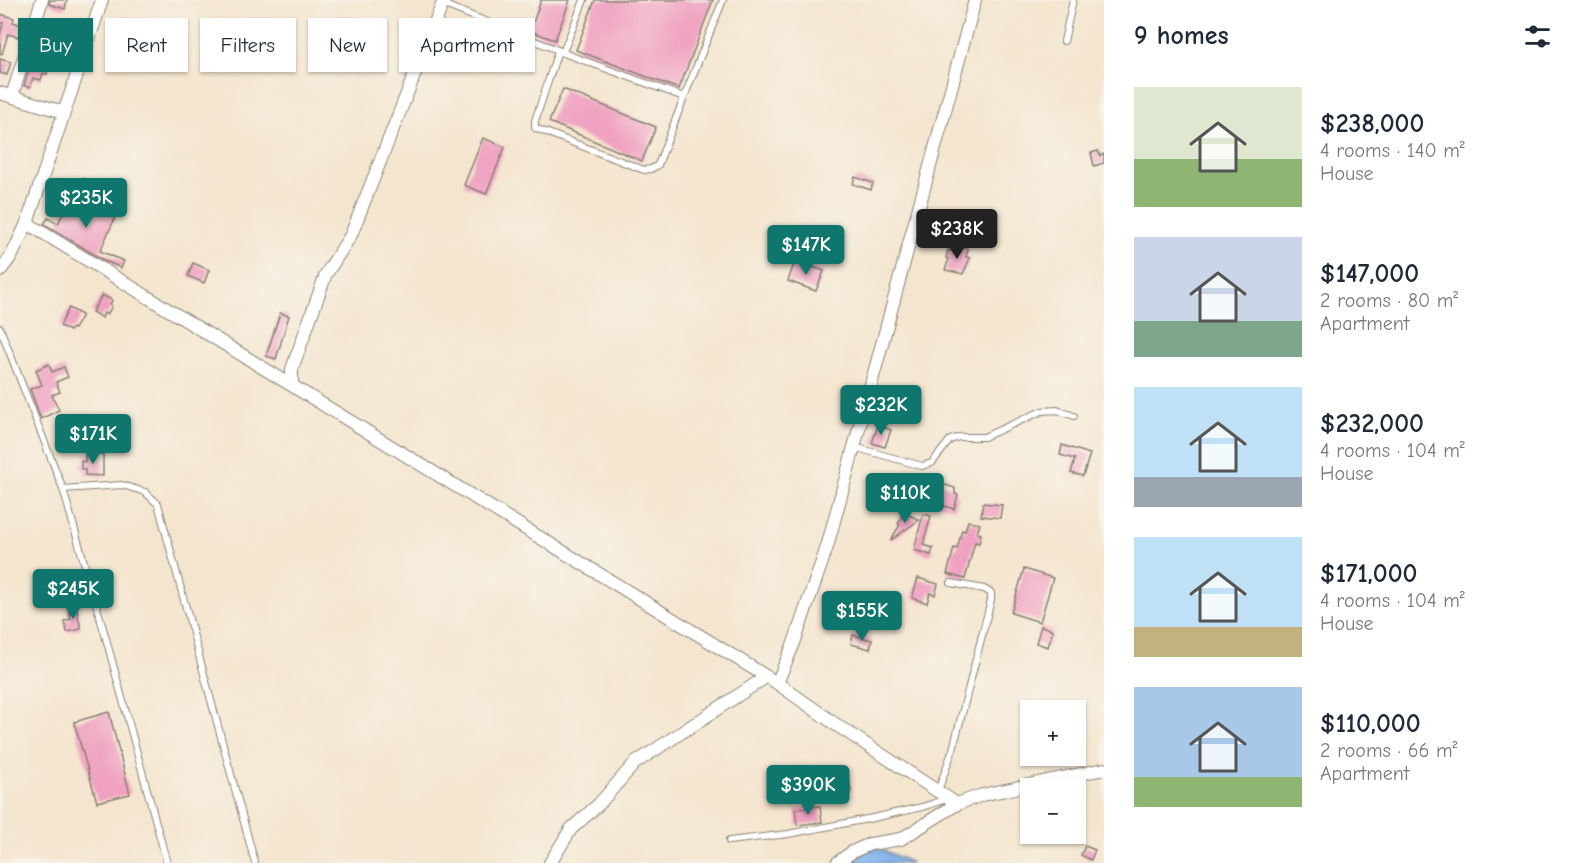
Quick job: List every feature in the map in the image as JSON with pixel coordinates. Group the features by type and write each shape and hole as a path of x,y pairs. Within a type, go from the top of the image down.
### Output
{"street":[{"path":"42,0 6,95 63,112"},
{"path":"0,271 12,255 27,223 102,0"},
{"path":"550,863 570,829 599,804 635,763 772,680 794,644 827,547 975,0"},
{"path":"291,385 292,369 326,274 351,235 443,2"},
{"path":"27,223 772,680 947,798"},
{"path":"837,863 852,852 870,844 901,839 947,798 982,795 1104,769"}],"lane":[{"path":"558,51 563,52 566,48 584,0"},
{"path":"558,51 535,121 535,128 644,170 651,169 658,165 723,0"},
{"path":"1064,41 1072,0"},
{"path":"443,2 558,51 681,96 685,95"},
{"path":"0,328 63,489 167,863"},
{"path":"854,447 922,466 932,463 950,440 959,437 984,437 1042,411 1057,410 1074,416"},
{"path":"63,489 122,485 145,492 158,504 255,863"},
{"path":"729,841 788,834 922,807 947,798 953,748 992,593 984,589 951,583"}],"water":[{"path":"871,845 912,863 853,863"}],"building":[{"path":"50,0 67,0 65,9 49,4"},
{"path":"541,0 570,0 555,40 535,33 535,18"},
{"path":"595,0 713,0 679,89 576,50"},
{"path":"0,14 14,18 13,22 18,24 18,37 8,34 2,54 0,53 0,35 3,23 0,22"},
{"path":"0,59 11,62 7,75 0,73"},
{"path":"28,72 48,72 47,74 43,73 41,80 33,78 30,87 24,86"},
{"path":"563,89 656,127 642,161 549,122"},
{"path":"483,138 505,147 486,194 464,185"},
{"path":"1098,151 1100,156 1104,154 1104,163 1094,166 1091,153"},
{"path":"855,177 873,183 871,190 853,184"},
{"path":"82,178 119,192 115,203 78,189"},
{"path":"69,199 115,218 100,251 124,261 121,268 105,261 44,224 48,218 58,224"},
{"path":"953,244 968,249 966,257 970,258 963,274 945,270 949,259 946,258 948,250 951,251"},
{"path":"795,261 824,271 816,291 788,281"},
{"path":"193,263 209,270 204,283 188,276"},
{"path":"102,295 112,300 110,305 112,306 107,315 104,313 102,318 92,312"},
{"path":"69,308 82,315 74,329 70,331 60,326"},
{"path":"280,313 289,316 276,359 266,356"},
{"path":"49,364 52,372 64,367 68,377 56,382 60,392 52,395 59,410 41,419 30,389 42,385 36,370"},
{"path":"878,425 891,430 885,447 872,443"},
{"path":"1062,445 1090,454 1083,476 1071,473 1075,459 1060,455"},
{"path":"85,453 103,454 103,476 85,475 85,469 81,469 81,461 85,462"},
{"path":"942,484 955,488 955,494 958,495 954,509 935,503"},
{"path":"983,503 1002,505 1000,518 981,516"},
{"path":"904,512 919,520 890,541 900,525 898,524"},
{"path":"923,514 931,516 923,545 933,548 931,555 914,550"},
{"path":"968,521 980,524 977,533 981,534 979,543 975,542 965,579 947,574 954,548 957,549 962,530 965,531"},
{"path":"1024,569 1053,578 1040,622 1011,613"},
{"path":"918,578 938,584 935,595 930,593 927,603 912,598"},
{"path":"76,605 81,629 67,632 64,621 71,619 68,608"},
{"path":"1041,626 1053,630 1048,647 1036,643"},
{"path":"853,635 872,640 870,649 851,644"},
{"path":"109,712 130,794 97,802 74,722"},
{"path":"849,779 851,791 839,793 837,781"},
{"path":"820,806 822,822 797,825 795,809"},
{"path":"1085,846 1095,850 1091,860 1081,855"}]}
